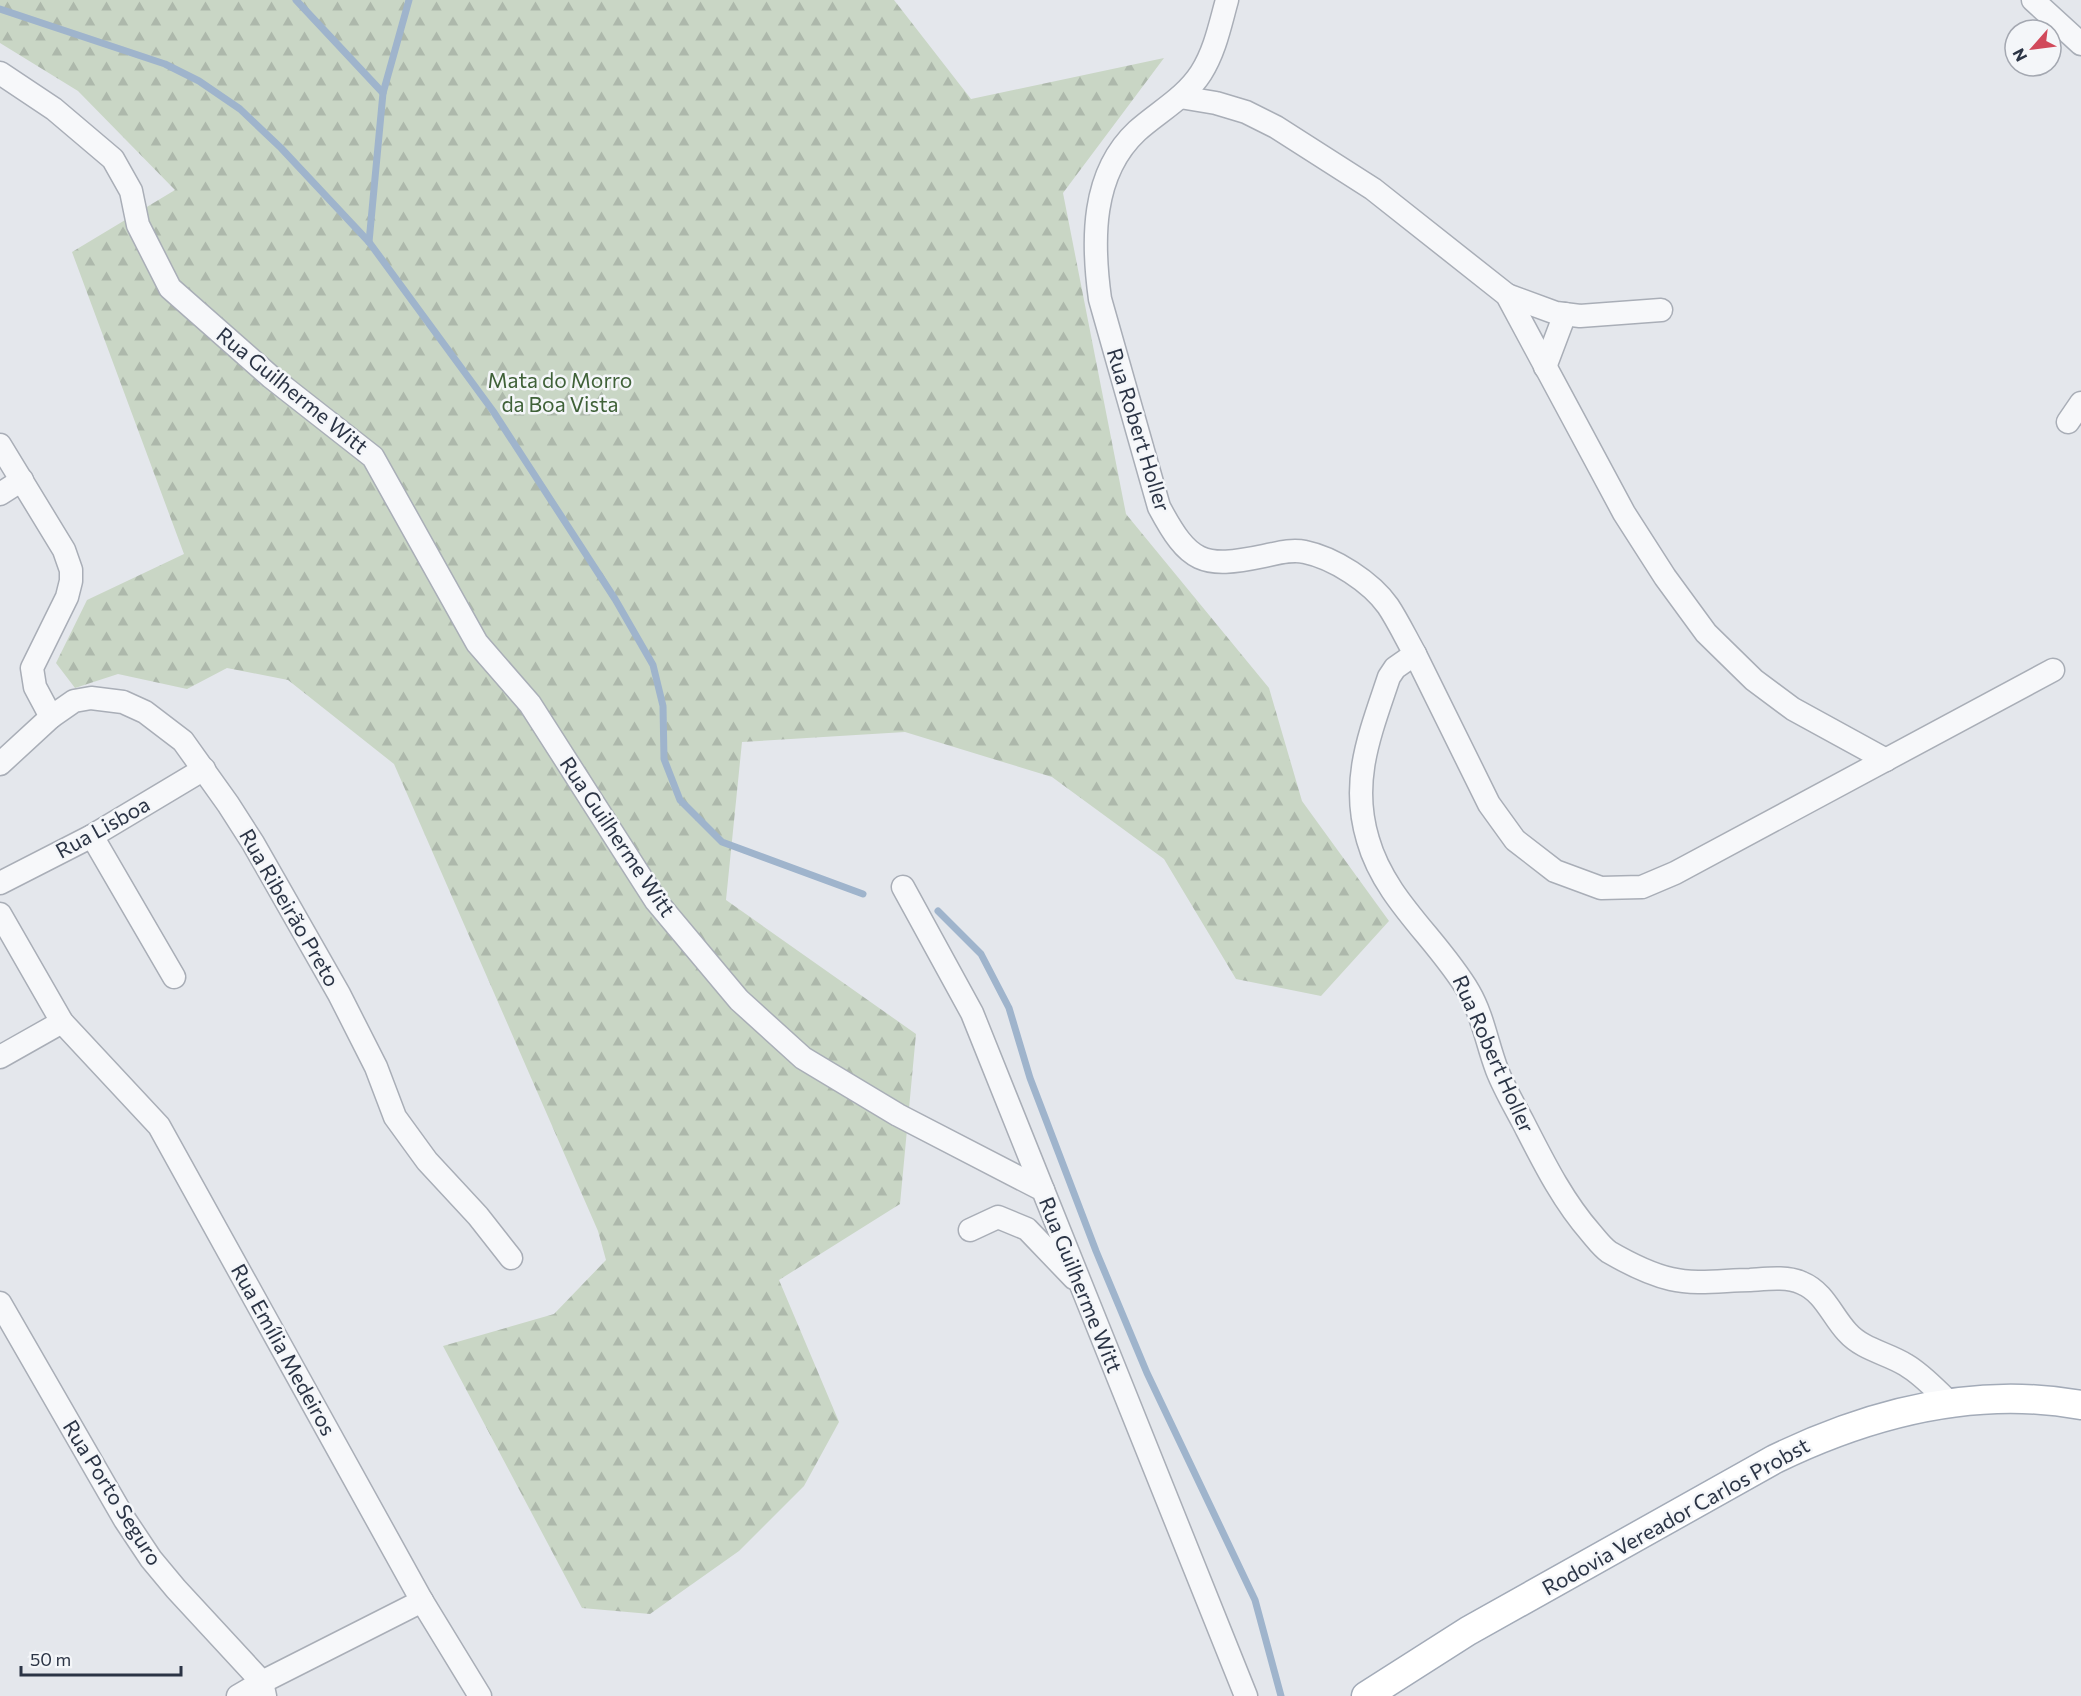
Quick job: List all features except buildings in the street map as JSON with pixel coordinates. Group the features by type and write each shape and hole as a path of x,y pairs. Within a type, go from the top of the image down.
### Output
{"main road":[{"name":"Rodovia Vereador Carlos Probst","path":"1366,1696 1468,1631 1775,1459 1814,1440 1906,1411 1950,1403 2018,1399 2060,1401 2081,1405"}],"street":[{"name":"Rua Robert Holler","path":"1227,0 1212,54 1201,75 1180,97 1136,132 1115,158 1102,186 1097,208 1097,277 1100,299 1159,507 1173,535 1193,555 1214,562 1234,562 1284,552 1304,552 1325,558 1362,579 1387,605 1415,654 1395,668 1389,677 1361,767 1360,805 1367,840 1378,868 1395,896 1454,967 1471,995 1497,1071 1545,1167 1571,1211 1605,1250 1634,1266 1672,1280 1781,1279 1802,1282 1819,1294 1847,1332 1859,1343 1905,1364 1921,1375 1950,1403"},
{"path":"2033,0 2081,44"},
{"name":"Rua Guilherme Witt","path":"0,73 54,109 112,159 130,191 138,225 170,288 271,377 373,457 477,643 530,704 656,901 739,1000 803,1058 898,1115 1043,1190 1246,1696"},
{"path":"1180,97 1236,109 1276,127 1373,189 1507,295 1556,313 1580,316 1661,310"},
{"path":"1507,295 1624,513 1665,577 1706,633 1754,680 1793,709 1886,760"},
{"path":"1545,367 1565,314"},
{"path":"2068,422 2081,403"},
{"path":"0,444 64,550 71,570 67,597 32,668 35,687 51,717"},
{"path":"0,494 22,480"},
{"path":"1415,654 1489,804 1515,840 1554,871 1601,888 1642,886 1675,873 2053,670"},
{"name":"Rua Ribeirão Preto","path":"0,764 51,717 74,701 91,698 123,702 145,712 183,741 253,843 339,994 376,1067 395,1117 427,1161 478,1216 511,1258"},
{"name":"Rua Lisboa","path":"0,883 92,836 204,769"},
{"path":"92,836 174,977"},
{"path":"903,887 972,1013 1043,1190"},
{"name":"Rua Emília Medeiros","path":"0,914 62,1022 159,1126 422,1601 480,1696"},
{"path":"0,1057 62,1022"},
{"path":"970,1230 998,1217 1027,1229 1081,1285"},
{"name":"Rua Porto Seguro","path":"2,1313 125,1520 151,1559 264,1689"},
{"path":"238,1696 264,1689 422,1601"}],"green space":[{"name":"Mata do Morro da Boa Vista","path":"0,0 894,0 971,99 1164,58 1063,193 1126,514 1269,688 1302,801 1389,921 1321,996 1236,979 1164,859 1052,777 905,732 742,742 726,900 916,1034 900,1204 779,1280 839,1422 804,1486 739,1551 650,1614 582,1608 443,1346 554,1314 606,1260 598,1231 394,764 288,680 227,668 187,689 118,674 75,688 56,663 87,600 184,554 72,252 175,190 78,91 0,43"}],"waterway":[{"path":"296,0 383,93"},
{"path":"369,242 383,93 409,0"},
{"path":"0,9 165,64 199,81 240,109 281,148 369,242 493,411 615,599 653,665 663,706 664,759 680,800 722,842 863,894"},
{"path":"938,911 981,954 1009,1008 1030,1078 1096,1251 1147,1373 1255,1600 1281,1696"}]}
